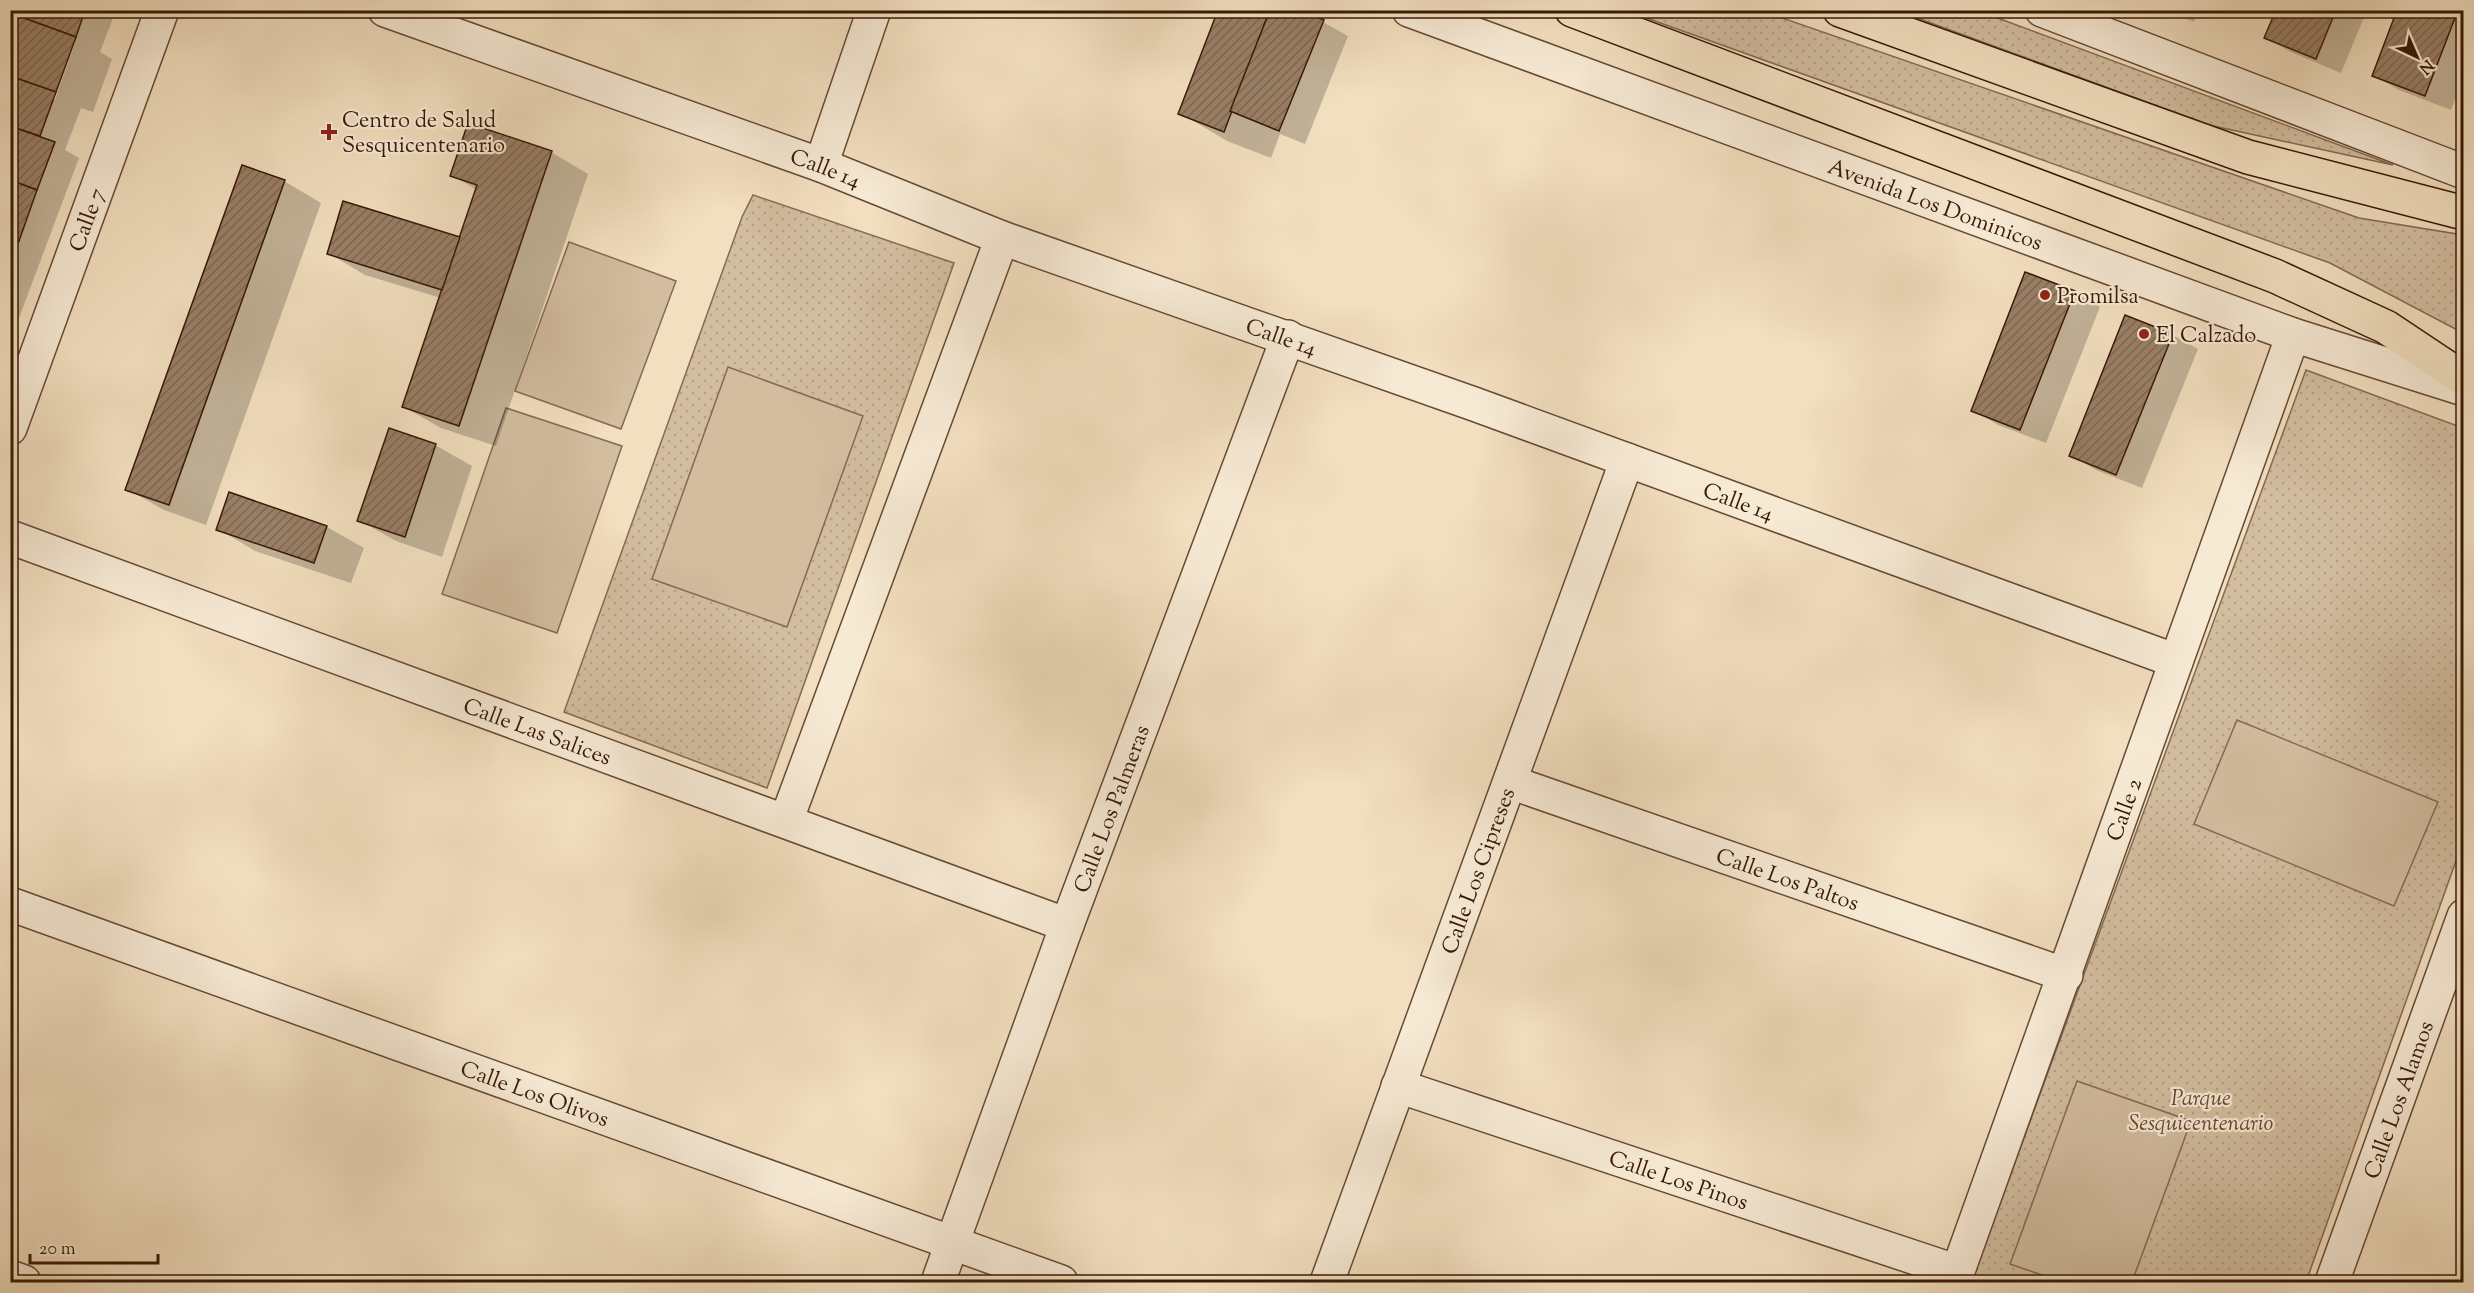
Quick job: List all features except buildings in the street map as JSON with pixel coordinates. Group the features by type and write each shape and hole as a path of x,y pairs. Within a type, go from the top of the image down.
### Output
{"main road":[{"path":"1572,10 2275,276 2385,327 2463,379"},
{"path":"1840,10 2248,157 2463,213"}],"street":[{"name":"Calle 7","path":"10,428 162,10"},
{"name":"Calle 14","path":"385,10 821,165 1002,238 1627,460 2176,662"},
{"path":"821,165 874,10"},
{"name":"Avenida Los Dominicos","path":"1409,10 2293,334 2463,389"},
{"path":"2043,11 2463,172"},
{"path":"786,821 1002,238"},
{"name":"Calle 2","path":"1956,1277 2066,975 2293,334"},
{"name":"Calle Los Palmeras","path":"938,1282 1067,924 1288,338"},
{"name":"Calle Los Cipreses","path":"1327,1282 1627,460"},
{"name":"Calle Las Salices","path":"10,537 1067,924"},
{"name":"Calle Los Paltos","path":"1509,782 2066,975"},
{"name":"Calle Los Olivos","path":"10,904 1061,1282"},
{"name":"Calle Los Alamos","path":"2332,1282 2463,916"},
{"name":"Calle Los Pinos","path":"1398,1086 1956,1277"},
{"path":"10,1277 24,1282"}],"green space":[{"path":"1627,11 1762,11 2359,218 2463,235 2463,333 2330,263"},
{"path":"1898,11 1979,11 2393,165 2209,125"},
{"path":"753,195 954,263 767,788 564,712 742,217"},
{"path":"569,242 676,281 621,429 515,391"},
{"path":"728,367 863,416 787,627 652,579"},
{"name":"Parque Sesquicentenario","path":"2306,370 2463,428 2463,841 2306,1282 1971,1282"},
{"path":"506,408 622,446 557,633 442,594"},
{"path":"2237,720 2438,802 2394,906 2194,824"},
{"path":"2077,1081 2191,1121 2132,1282 2062,1282 2010,1264"}],"place":[{"name":"Centro de Salud Sesquicentenario","path":"329,132"},
{"name":"Promilsa","path":"2045,295"},
{"name":"El Calzado","path":"2144,334"}]}
